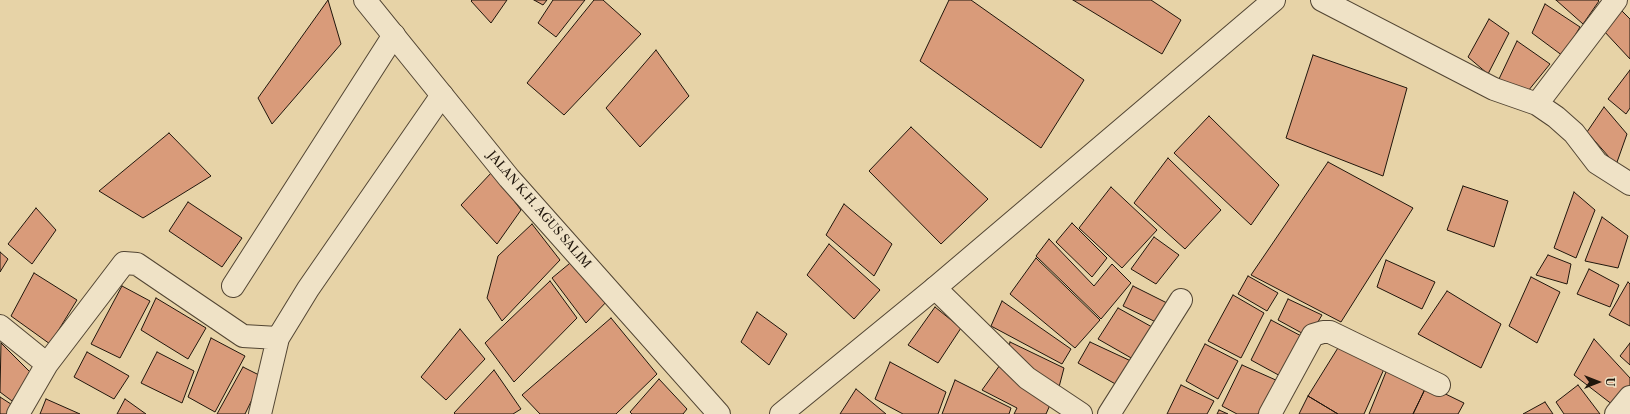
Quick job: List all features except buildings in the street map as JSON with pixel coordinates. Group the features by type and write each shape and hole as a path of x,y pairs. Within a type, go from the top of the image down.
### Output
{"street":[{"name":"JALAN K.H. AGUS SALIM","path":"365,0 509,178 719,414"},
{"path":"781,414 935,288 1274,0"},
{"path":"1322,0 1494,89 1537,104 1556,117 1574,134 1597,162 1630,184"},
{"path":"1537,104 1616,0"},
{"path":"233,286 394,35"},
{"path":"260,414 278,338 308,289 442,95"},
{"path":"18,414 47,364 124,263 137,264 243,336 278,338"},
{"path":"935,288 1027,378 1081,414"},
{"path":"1109,414 1181,300"},
{"path":"0,326 47,364"},
{"path":"1270,414 1313,335 1323,332 1330,332 1439,385"},
{"path":"1616,414 1630,398"}]}
